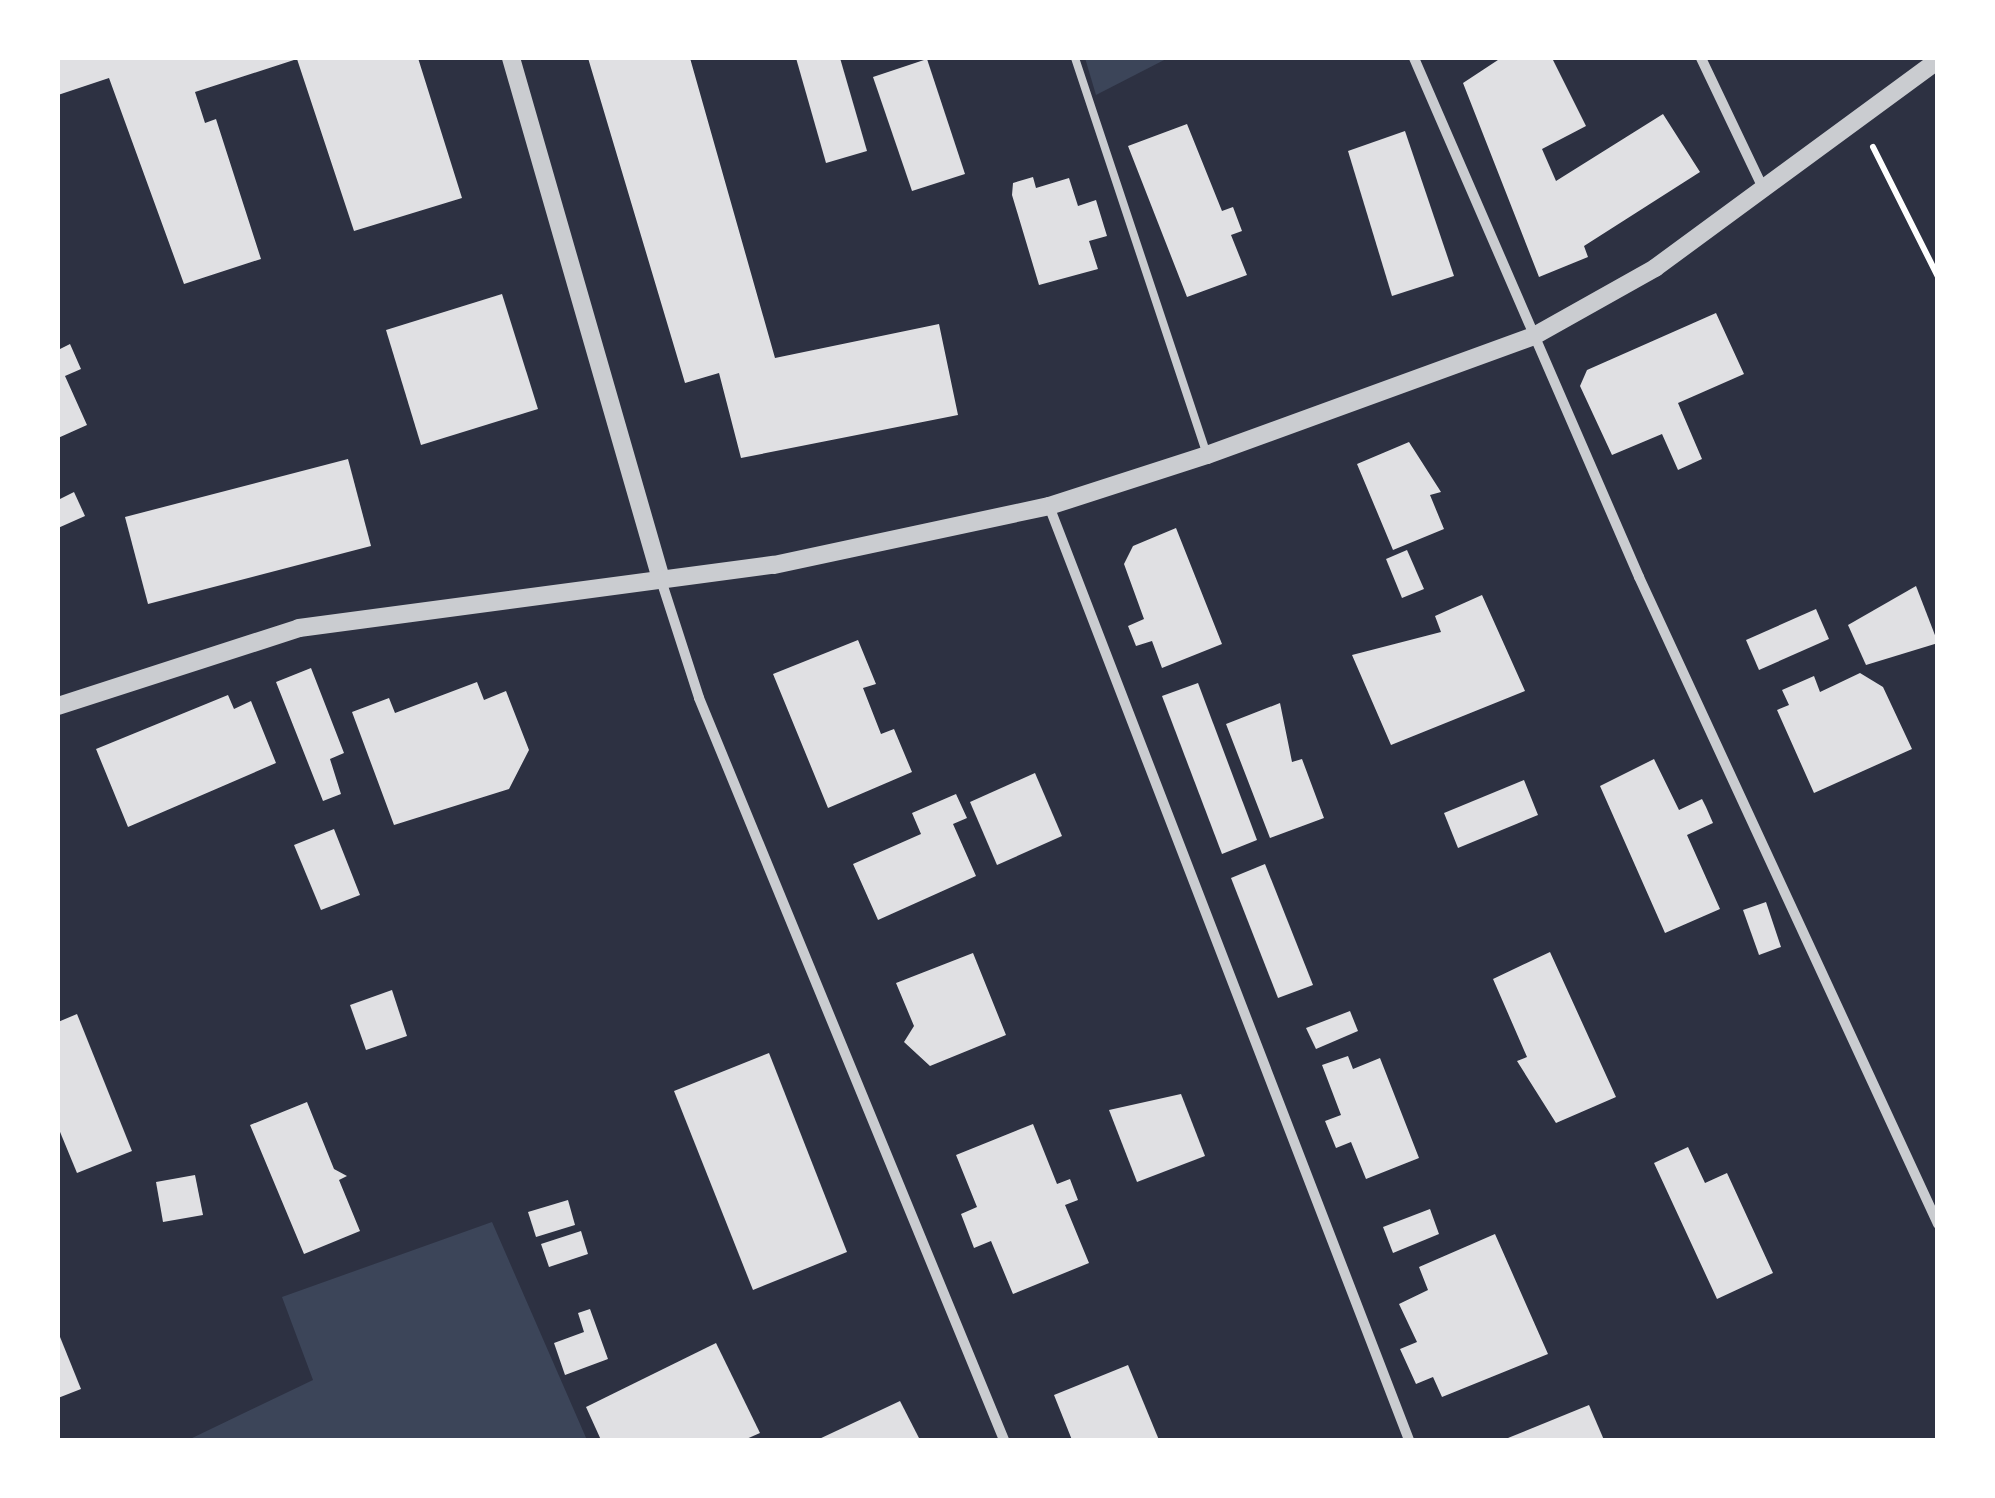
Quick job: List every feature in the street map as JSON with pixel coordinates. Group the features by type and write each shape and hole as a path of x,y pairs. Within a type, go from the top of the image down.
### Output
{"street":[{"path":"511,58 660,578 699,698 1004,1440"},
{"path":"1414,58 1534,336 1938,1224"},
{"path":"1701,58 1766,192"},
{"path":"58,706 299,628 774,565 1049,506 1207,455 1534,336 1766,192 1938,60"},
{"path":"1049,506 1409,1440"}],"lane":[{"path":"1075,58 1207,455"}],"path":[{"path":"1859,119 1938,277"}],"shaded area":[{"path":"1085,58 1168,58 1096,95"},
{"path":"492,1222 587,1440 188,1440 313,1380 282,1297"}],"building":[{"path":"58,58 418,58 462,198 354,231 297,59 195,92 205,123 216,119 261,259 184,284 109,78 58,95"},
{"path":"588,58 690,58 775,358 939,324 958,415 741,458 719,373 685,383"},
{"path":"796,58 840,58 867,151 826,163"},
{"path":"1501,58 1552,58 1586,126 1542,149 1556,181 1663,114 1700,172 1584,246 1588,257 1539,277 1463,83"},
{"path":"927,59 965,174 912,191 873,77"},
{"path":"1187,124 1222,211 1233,207 1242,231 1231,235 1247,275 1187,297 1128,146"},
{"path":"1405,131 1454,276 1392,296 1348,151"},
{"path":"1033,177 1036,188 1069,178 1078,206 1096,200 1107,236 1089,241 1098,269 1039,285 1012,195 1013,183"},
{"path":"502,294 538,409 421,445 386,330"},
{"path":"1716,313 1744,374 1678,403 1702,459 1678,470 1662,434 1612,455 1580,386 1587,370"},
{"path":"70,344 81,369 65,376 87,425 58,438 58,350"},
{"path":"1409,442 1441,492 1430,495 1444,529 1393,550 1357,464"},
{"path":"348,459 371,546 148,604 125,517"},
{"path":"74,492 85,516 58,528 58,500"},
{"path":"1176,528 1222,644 1162,668 1152,641 1136,646 1128,626 1144,619 1124,564 1133,546"},
{"path":"1407,550 1424,589 1402,598 1386,559"},
{"path":"1916,586 1938,643 1866,665 1848,625"},
{"path":"1482,595 1525,691 1391,745 1352,655 1441,632 1435,616"},
{"path":"1816,609 1829,639 1759,670 1746,640"},
{"path":"858,640 876,684 863,688 881,734 894,729 912,772 828,808 773,674"},
{"path":"311,668 344,753 330,759 341,794 323,801 276,682"},
{"path":"1860,673 1883,687 1912,749 1814,793 1777,710 1789,705 1782,690 1814,676 1820,692"},
{"path":"477,682 484,700 506,691 529,750 509,789 394,825 352,712 389,698 395,713"},
{"path":"1198,683 1257,840 1222,854 1162,696"},
{"path":"228,695 234,709 251,701 276,763 128,827 96,749"},
{"path":"1280,703 1292,762 1302,759 1324,818 1270,838 1226,724"},
{"path":"1654,759 1679,810 1702,799 1706,807 1713,823 1687,835 1720,909 1665,933 1600,786"},
{"path":"1035,773 1062,836 997,865 970,802"},
{"path":"1524,780 1538,815 1458,848 1444,813"},
{"path":"956,794 967,818 953,824 976,876 878,920 853,864 921,834 912,813"},
{"path":"334,829 360,895 321,910 294,845"},
{"path":"1265,864 1313,985 1278,998 1231,878"},
{"path":"1766,902 1781,947 1759,955 1743,910"},
{"path":"1550,952 1616,1097 1556,1123 1517,1061 1527,1057 1493,979"},
{"path":"973,953 1006,1035 930,1066 904,1042 914,1026 896,983"},
{"path":"392,990 407,1036 366,1050 350,1005"},
{"path":"1350,1011 1358,1031 1316,1049 1306,1028"},
{"path":"77,1014 132,1151 77,1173 58,1127 58,1022"},
{"path":"769,1053 847,1252 753,1290 674,1091"},
{"path":"1348,1056 1353,1069 1380,1058 1419,1158 1366,1179 1351,1142 1336,1148 1325,1121 1341,1115 1322,1065"},
{"path":"1181,1094 1205,1156 1137,1182 1109,1110"},
{"path":"307,1102 334,1169 347,1176 339,1180 360,1231 304,1254 250,1125"},
{"path":"1033,1124 1057,1184 1070,1179 1078,1200 1065,1205 1089,1263 1013,1294 991,1241 974,1248 961,1214 977,1207 956,1155"},
{"path":"1688,1147 1705,1183 1727,1173 1773,1273 1717,1299 1654,1163"},
{"path":"195,1175 203,1215 163,1222 156,1182"},
{"path":"568,1200 575,1225 536,1237 528,1212"},
{"path":"1430,1209 1439,1234 1393,1253 1383,1227"},
{"path":"581,1231 588,1254 549,1267 541,1244"},
{"path":"1495,1234 1548,1354 1442,1397 1433,1377 1416,1384 1400,1349 1417,1342 1399,1304 1428,1290 1419,1267"},
{"path":"590,1309 608,1359 565,1375 554,1343 584,1332 578,1313"},
{"path":"58,1332 81,1389 58,1398"},
{"path":"716,1343 760,1433 744,1440 601,1440 586,1407"},
{"path":"1128,1365 1159,1440 1072,1440 1054,1395"},
{"path":"900,1401 920,1440 817,1440"},
{"path":"1589,1405 1604,1440 1503,1440"}]}
